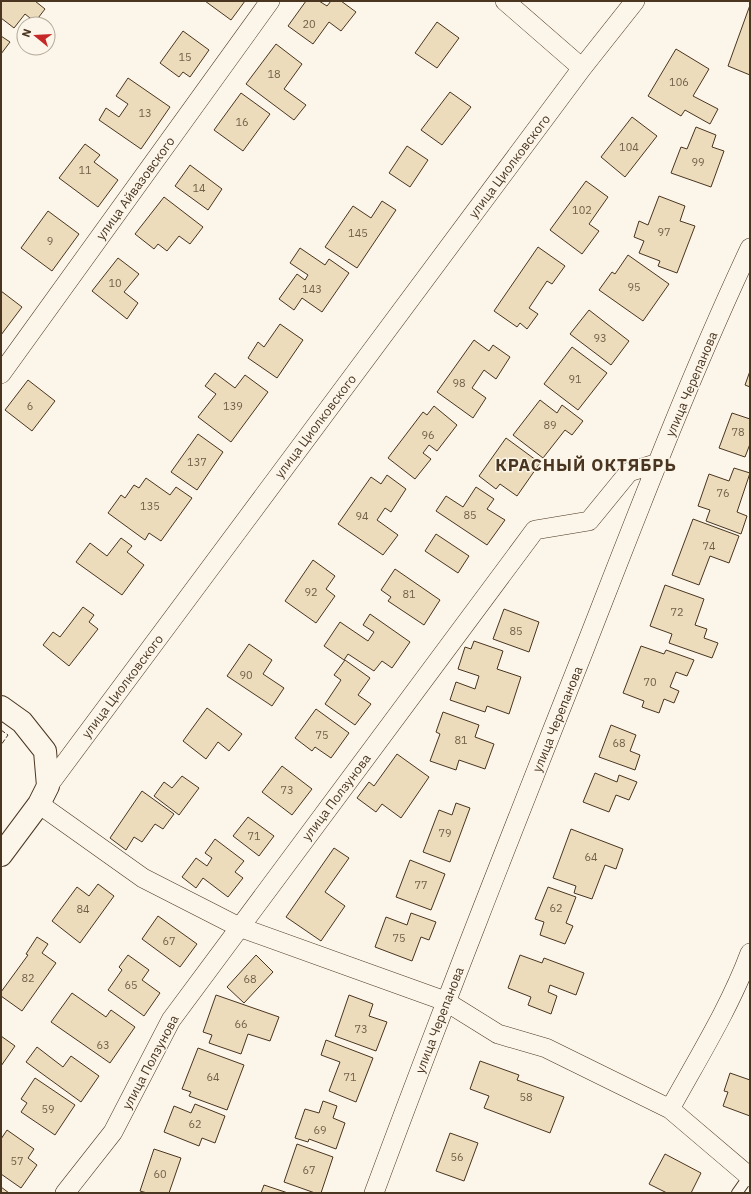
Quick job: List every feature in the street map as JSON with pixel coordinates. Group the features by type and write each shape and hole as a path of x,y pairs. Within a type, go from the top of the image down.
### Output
{"street":[{"name":"улица Айвазовского","path":"1,374 270,1"},
{"path":"506,1 582,68"},
{"name":"улица Циолковского","path":"1,855 582,68 635,1"},
{"name":"улица Черепанова","path":"374,1193 445,1001 658,463 729,293 750,248"},
{"name":"улица Ползунова","path":"65,1193 113,1132 171,1020 535,530 589,521 629,472 658,463"},
{"path":"1,707 22,722 45,751 44,795 143,878 239,927 445,1001 498,1034 546,1048 670,1109 750,1177"},
{"path":"670,1109 709,1039 743,971 750,953"}],"lane":[{"path":"738,1193 750,1177"}],"building":[{"path":"3,1 35,1 45,9 40,16 28,16 25,14 23,16 16,16 16,25 14,28 1,18 1,3"},
{"path":"205,1 245,1 231,20"},
{"path":"306,1 319,1 327,6 331,1 341,1 356,12 341,31 329,22 313,44 288,26"},
{"path":"750,5 750,75 728,66"},
{"path":"437,22 459,38 437,68 415,53"},
{"path":"183,31 209,50 190,77 183,72 179,77 160,63"},
{"path":"1,36 10,42 1,54"},
{"path":"276,44 302,64 284,89 306,105 294,120 246,84"},
{"path":"676,49 709,69 693,96 718,109 710,124 685,110 681,116 648,96"},
{"path":"128,78 170,107 141,149 99,120 106,108 119,117 128,104 116,96"},
{"path":"450,92 471,107 442,145 421,130"},
{"path":"241,93 270,114 243,151 214,130"},
{"path":"632,117 657,136 625,177 601,157"},
{"path":"696,127 716,135 712,147 724,151 711,187 671,173 681,147 687,149"},
{"path":"85,144 100,155 94,162 118,180 98,207 59,178"},
{"path":"407,146 428,160 410,187 389,173"},
{"path":"190,165 222,189 208,210 175,186"},
{"path":"586,181 608,197 589,224 599,231 582,254 550,230"},
{"path":"659,196 685,206 680,221 695,226 677,273 658,266 660,261 639,253 644,241 634,237 639,221 648,225"},
{"path":"164,197 203,227 190,244 179,236 167,251 158,244 154,249 135,234"},
{"path":"382,201 396,210 357,268 325,247 353,206 371,218"},
{"path":"48,211 79,234 52,271 21,248"},
{"path":"538,247 565,266 552,284 547,281 529,308 538,314 527,329 520,323 517,327 494,311"},
{"path":"300,248 325,265 329,259 349,273 322,312 302,298 294,310 279,299 297,274 305,280 308,275 290,263"},
{"path":"628,255 669,284 643,321 599,290 612,272 615,274"},
{"path":"118,258 139,274 124,292 138,303 127,319 92,291"},
{"path":"1,291 22,307 1,335"},
{"path":"589,310 629,341 611,365 570,334"},
{"path":"280,324 303,340 277,378 248,358 258,342 264,347"},
{"path":"474,340 489,351 493,345 510,357 496,379 484,370 472,388 486,398 473,418 437,392"},
{"path":"572,347 607,373 578,410 544,384"},
{"path":"750,371 750,387 745,385"},
{"path":"215,373 235,388 245,375 268,392 231,442 198,417 216,394 205,386"},
{"path":"28,380 55,401 32,431 5,410"},
{"path":"540,400 557,413 562,405 583,421 572,435 565,430 543,458 513,435"},
{"path":"434,406 457,425 437,451 429,445 423,453 431,459 415,479 388,458 423,412 427,415"},
{"path":"732,413 750,419 750,444 745,457 719,448"},
{"path":"198,434 223,452 197,490 171,472"},
{"path":"506,438 540,463 517,496 500,484 496,489 479,476"},
{"path":"734,468 750,473 737,512 747,516 741,534 706,521 710,510 698,506 709,474 729,481"},
{"path":"387,475 406,489 391,512 385,508 377,520 398,535 383,555 338,524 371,477 381,484"},
{"path":"146,478 170,495 176,487 192,498 161,541 149,533 145,540 108,513 121,495 125,498 134,485 139,488"},
{"path":"476,487 494,499 487,509 505,520 487,545 436,511 446,496 463,507"},
{"path":"693,519 739,536 729,563 710,556 699,585 672,575"},
{"path":"436,534 469,556 458,573 425,551"},
{"path":"121,538 132,546 127,552 144,565 122,595 76,562 90,543 107,556"},
{"path":"313,560 335,576 326,589 335,596 316,623 285,601"},
{"path":"395,569 440,600 424,625 388,601 391,597 381,590"},
{"path":"665,585 704,599 695,625 707,629 704,638 718,643 712,658 669,643 672,634 650,626"},
{"path":"83,607 94,615 89,622 98,629 69,666 43,645 53,632 60,637"},
{"path":"504,609 539,622 529,652 493,639"},
{"path":"370,614 410,642 392,668 382,661 374,671 348,654 344,660 324,646 340,622 368,641 374,632 363,625"},
{"path":"474,641 503,651 497,669 521,677 509,714 487,706 485,712 450,700 456,682 475,689 479,676 458,669 465,647 471,649"},
{"path":"249,644 272,660 263,674 284,688 272,706 227,676"},
{"path":"641,646 664,654 666,650 694,660 687,676 676,672 670,687 679,691 674,703 664,699 659,713 642,707 644,701 623,693"},
{"path":"345,660 370,678 358,695 371,704 355,725 325,704 341,680 334,675"},
{"path":"207,708 242,734 229,751 218,742 206,759 183,741"},
{"path":"316,709 349,733 331,758 315,747 312,751 295,738"},
{"path":"443,712 479,725 475,737 494,744 485,769 459,760 456,770 430,761 440,734 436,732"},
{"path":"611,725 636,735 630,751 640,755 635,770 599,757"},
{"path":"397,754 429,777 401,818 382,804 376,812 357,798 369,782 374,786"},
{"path":"282,766 312,789 292,815 262,792"},
{"path":"595,773 617,782 619,775 637,782 629,800 616,795 609,812 583,802"},
{"path":"182,776 199,788 179,815 154,796 164,782 172,788"},
{"path":"142,791 174,814 163,829 155,824 142,842 134,837 126,850 110,838"},
{"path":"456,803 470,808 450,862 423,852 439,810 452,815"},
{"path":"248,817 274,836 259,856 233,836"},
{"path":"571,829 623,849 616,869 605,865 592,899 574,893 576,886 553,878"},
{"path":"215,839 244,861 235,872 243,878 228,897 203,878 196,888 182,877 196,858 207,866 212,858 205,853"},
{"path":"334,848 349,858 325,892 345,906 321,941 286,917"},
{"path":"410,860 445,874 431,910 396,897"},
{"path":"98,884 114,896 80,943 52,921 77,887 89,896"},
{"path":"548,887 576,897 566,923 573,926 565,944 540,935 544,922 535,919"},
{"path":"411,913 436,922 429,940 421,937 412,961 375,947 386,917 407,925"},
{"path":"158,916 197,944 180,967 142,939"},
{"path":"37,937 48,944 42,953 56,963 22,1011 1,996 1,992 28,955 26,954"},
{"path":"128,955 149,970 142,980 160,993 144,1016 108,990 122,970 119,967"},
{"path":"256,955 273,972 244,1003 227,987"},
{"path":"520,955 542,963 544,958 584,973 576,995 550,985 548,992 557,996 551,1014 528,1005 531,997 508,988"},
{"path":"72,993 106,1017 111,1010 135,1027 110,1063 51,1022"},
{"path":"216,995 279,1017 270,1041 248,1034 241,1054 209,1043 212,1035 203,1032"},
{"path":"349,995 373,1004 369,1016 387,1022 376,1051 335,1036"},
{"path":"1,1036 15,1046 1,1066"},
{"path":"326,1040 373,1058 356,1102 329,1091 340,1062 321,1055"},
{"path":"37,1047 63,1067 71,1056 99,1076 81,1102 26,1062"},
{"path":"198,1048 244,1065 227,1110 189,1096 191,1092 182,1089"},
{"path":"480,1061 519,1075 517,1080 564,1097 550,1133 484,1108 489,1096 470,1089"},
{"path":"730,1073 750,1080 750,1116 723,1106 728,1092 724,1091"},
{"path":"35,1078 75,1105 55,1135 21,1112 27,1103 21,1099"},
{"path":"323,1101 337,1106 333,1118 345,1123 336,1149 309,1139 308,1142 295,1138 305,1109 319,1113"},
{"path":"195,1104 225,1116 215,1143 202,1138 199,1146 164,1132 174,1106 191,1113"},
{"path":"7,1130 34,1149 28,1158 37,1165 21,1188 1,1174 1,1139"},
{"path":"450,1133 478,1143 464,1181 436,1171"},
{"path":"297,1144 333,1157 321,1193 315,1193 284,1182"},
{"path":"154,1149 181,1158 169,1193 147,1193 140,1191"},
{"path":"665,1154 701,1173 691,1193 667,1193 649,1184"},
{"path":"264,1185 288,1193 261,1193"},
{"path":"1,1187 9,1193 1,1193"}],"fence":[{"path":"1,730 8,735 1,745"}],"district":[{"name":"КРАСНЫЙ ОКТЯБРЬ","path":"586,465"}]}
